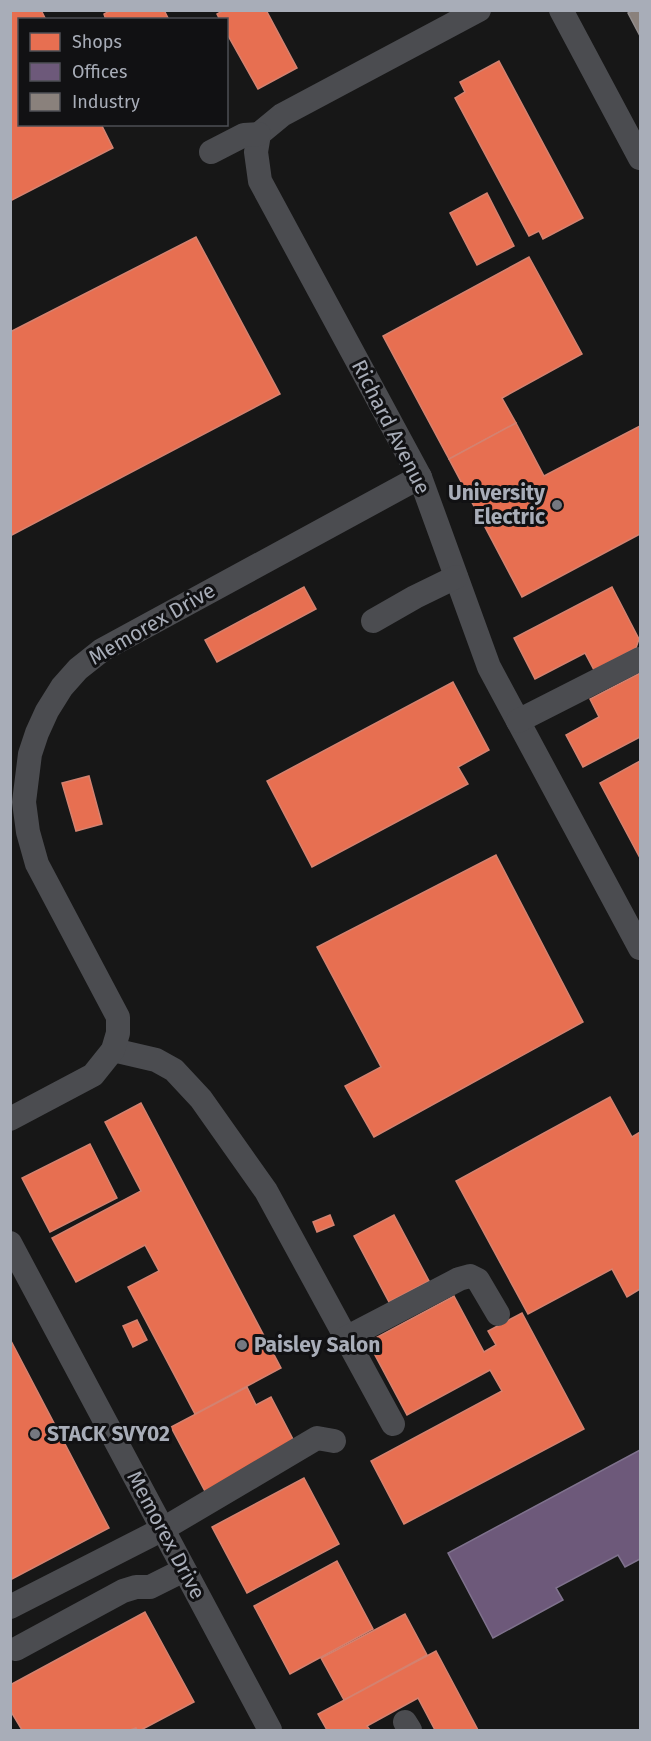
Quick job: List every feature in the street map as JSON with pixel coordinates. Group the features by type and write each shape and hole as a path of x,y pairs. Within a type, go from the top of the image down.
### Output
{"street":[{"path":"211,152 238,138 259,134 282,115 479,10"},
{"path":"561,10 640,158"},
{"name":"Richard Avenue","path":"259,134 256,152 260,181 420,477 489,667 640,948"},
{"name":"Memorex Drive","path":"10,1119 93,1075 113,1050 118,1033 118,1017 36,864 28,832 24,802 34,744 47,711 62,687 78,669 102,650 420,477"},
{"path":"373,621 456,577"},
{"path":"518,721 640,659"},
{"path":"113,1050 156,1060 174,1071 201,1099 266,1191 393,1424"},
{"name":"Memorex Drive","path":"10,1244 163,1529 260,1727"},
{"path":"346,1338 459,1279 470,1276 478,1280 498,1314"},
{"path":"10,1607 163,1529 317,1438 334,1441"},
{"path":"16,1649 123,1591 136,1587 150,1587 184,1570"}],"building: Shops":[{"path":"10,10 41,10 45,18 18,18 18,126 102,126 113,148 10,201"},
{"path":"111,10 164,10 168,18 105,18 104,14"},
{"path":"224,10 266,10 297,68 258,89 228,36 228,18 219,18 217,14"},
{"path":"499,61 583,218 543,239 539,231 529,236 455,98 465,92 460,82"},
{"path":"487,193 514,246 477,265 450,213"},
{"path":"196,237 280,394 10,536 10,332"},
{"path":"529,257 582,354 502,398 516,423 449,459 383,336"},
{"name":"University Electric","path":"516,423 544,476 640,426 640,534 522,597 449,459"},
{"path":"304,587 316,609 217,662 205,640"},
{"path":"612,587 639,639 636,648 594,670 585,653 535,679 514,638"},
{"path":"640,673 640,737 583,767 566,735 599,717 590,699"},
{"path":"453,682 489,750 458,767 468,784 312,867 267,781"},
{"path":"640,761 640,858 600,783"},
{"path":"89,776 102,824 76,831 62,783"},
{"path":"496,855 583,1022 374,1137 345,1086 381,1067 317,947"},
{"path":"610,1097 632,1137 640,1132 640,1289 627,1297 612,1269 528,1314 456,1181"},
{"path":"141,1103 281,1368 195,1414 128,1287 159,1271 145,1245 76,1282 52,1238 141,1191 105,1122"},
{"path":"90,1144 117,1198 50,1232 22,1178"},
{"path":"330,1215 334,1225 317,1232 313,1222"},
{"path":"394,1215 429,1281 389,1302 354,1236"},
{"path":"454,1296 484,1352 496,1345 488,1331 522,1313 584,1429 404,1524 371,1461 502,1391 490,1370 407,1415 368,1342"},
{"path":"137,1320 147,1340 133,1347 123,1326"},
{"name":"STACK SVY02","path":"10,1339 109,1528 10,1580"},
{"path":"247,1387 256,1405 271,1397 297,1447 207,1495 171,1427"},
{"path":"304,1478 339,1544 247,1593 212,1527"},
{"path":"337,1561 373,1629 290,1674 254,1606"},
{"path":"145,1612 194,1702 141,1730 136,1728 130,1730 22,1730 10,1710 10,1685"},
{"path":"405,1614 427,1655 344,1700 321,1658"},
{"path":"436,1651 478,1730 435,1730 418,1698 367,1726 370,1730 327,1730 318,1714"}],"building: Offices":[{"path":"640,1450 640,1559 625,1567 618,1555 556,1588 563,1600 493,1638 448,1553"}],"building: Industry":[{"path":"640,10 640,36 628,13"}],"place":[{"name":"University Electric","path":"557,505"},
{"name":"Paisley Salon","path":"242,1345"},
{"name":"STACK SVY02","path":"35,1434"}]}
